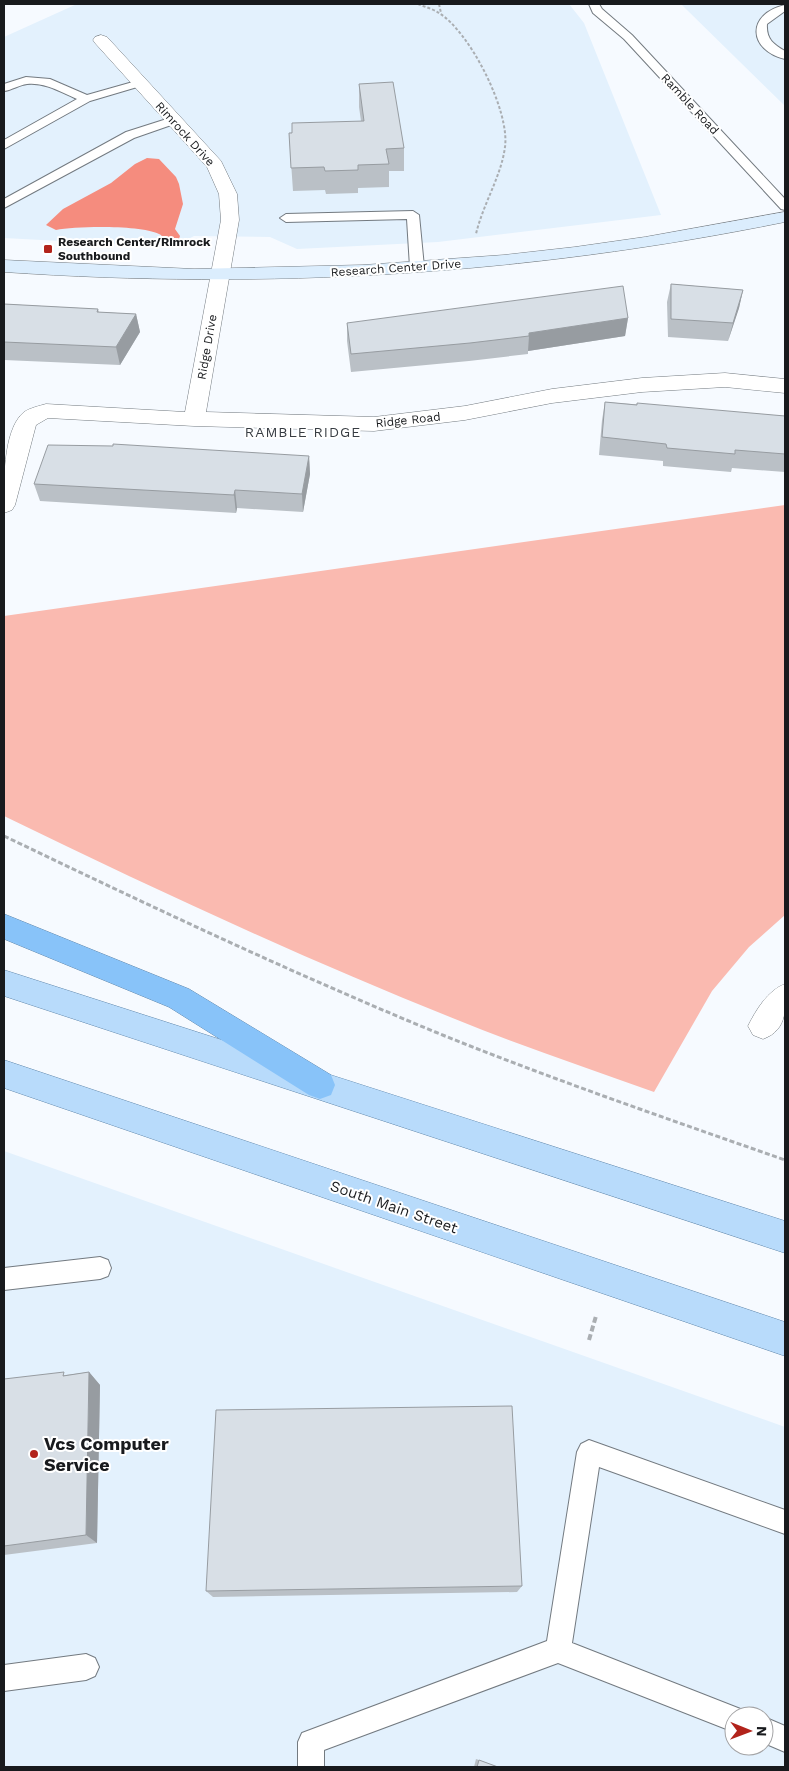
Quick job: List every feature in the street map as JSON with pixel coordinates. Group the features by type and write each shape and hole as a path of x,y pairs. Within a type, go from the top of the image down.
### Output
{"highway":[{"path":"4,926 179,998 320,1085"}],"main road":[{"name":"Research Center Drive","path":"4,266 139,274 220,275 417,267 480,262 671,240 785,217"},
{"path":"4,983 785,1237"},
{"name":"South Main Street","path":"4,1074 785,1339"}],"street":[{"name":"Rimrock Drive","path":"101,40 215,165 228,194 230,220 220,275"},
{"name":"Ridge Drive","path":"194,419 220,275"},
{"name":"Ridge Road","path":"4,505 26,423 33,416 54,411 194,419 374,424 448,416 552,396 642,385 725,380 785,386"},
{"path":"763,1026 785,997"}],"lane":[{"name":"Ramble Road","path":"594,4 597,11 628,38 785,206"},
{"path":"785,8 778,10 762,23 760,34 765,45 785,56"},
{"path":"4,88 19,80 34,79 86,99"},
{"path":"4,145 86,99 140,83"},
{"path":"4,204 130,135 173,121"},
{"path":"286,218 413,215 417,267"},
{"path":"4,1279 100,1268"},
{"path":"558,1650 589,1452 785,1522"},
{"path":"311,1767 311,1742 558,1650 724,1715"},
{"path":"4,1678 86,1667"}],"path":[{"path":"418,4 441,14 462,38 488,80 498,102 506,136 500,166 477,228 475,238 480,262"},
{"path":"439,4 441,14"},
{"path":"4,836 129,896 429,1030 530,1069 785,1160"}],"shaded area":[{"path":"77,4 569,4 584,23 661,215 438,242 297,249 270,237 194,236 173,247 4,238 4,37"},
{"path":"681,4 785,4 785,106 686,9"},
{"path":"147,158 159,159 176,177 179,184 183,204 175,229 180,236 178,242 167,242 159,234 138,229 93,227 56,230 46,225 63,209 111,183 135,164"},
{"path":"785,505 785,915 749,947 712,991 654,1092 554,1057 341,972 171,896 4,816 4,616"},
{"path":"4,1151 785,1427 785,1767 4,1767"}],"building":[{"path":"393,82 404,148 386,149 389,164 358,165 358,170 325,171 324,167 291,168 289,133 292,133 292,123 364,121 359,84"},
{"path":"671,284 743,290 733,323 671,319"},
{"path":"623,286 628,318 529,333 529,336 351,354 347,323"},
{"path":"4,304 98,309 97,312 136,314 116,347 4,342"},
{"path":"605,402 785,416 785,454 735,450 735,454 667,448 666,444 602,437"},
{"path":"113,444 309,456 302,494 235,490 234,495 34,484 48,445 113,446"},
{"path":"64,1372 63,1376 89,1372 86,1535 4,1546 4,1379"},
{"path":"512,1406 522,1586 206,1591 216,1410"},
{"path":"479,1760 498,1767 477,1767"}],"place":[{"name":"Research Center/Rimrock Southbound","path":"48,249"},
{"name":"Vcs Computer Service","path":"34,1454"}],"district":[{"name":"RAMBLE RIDGE","path":"303,432"}]}
